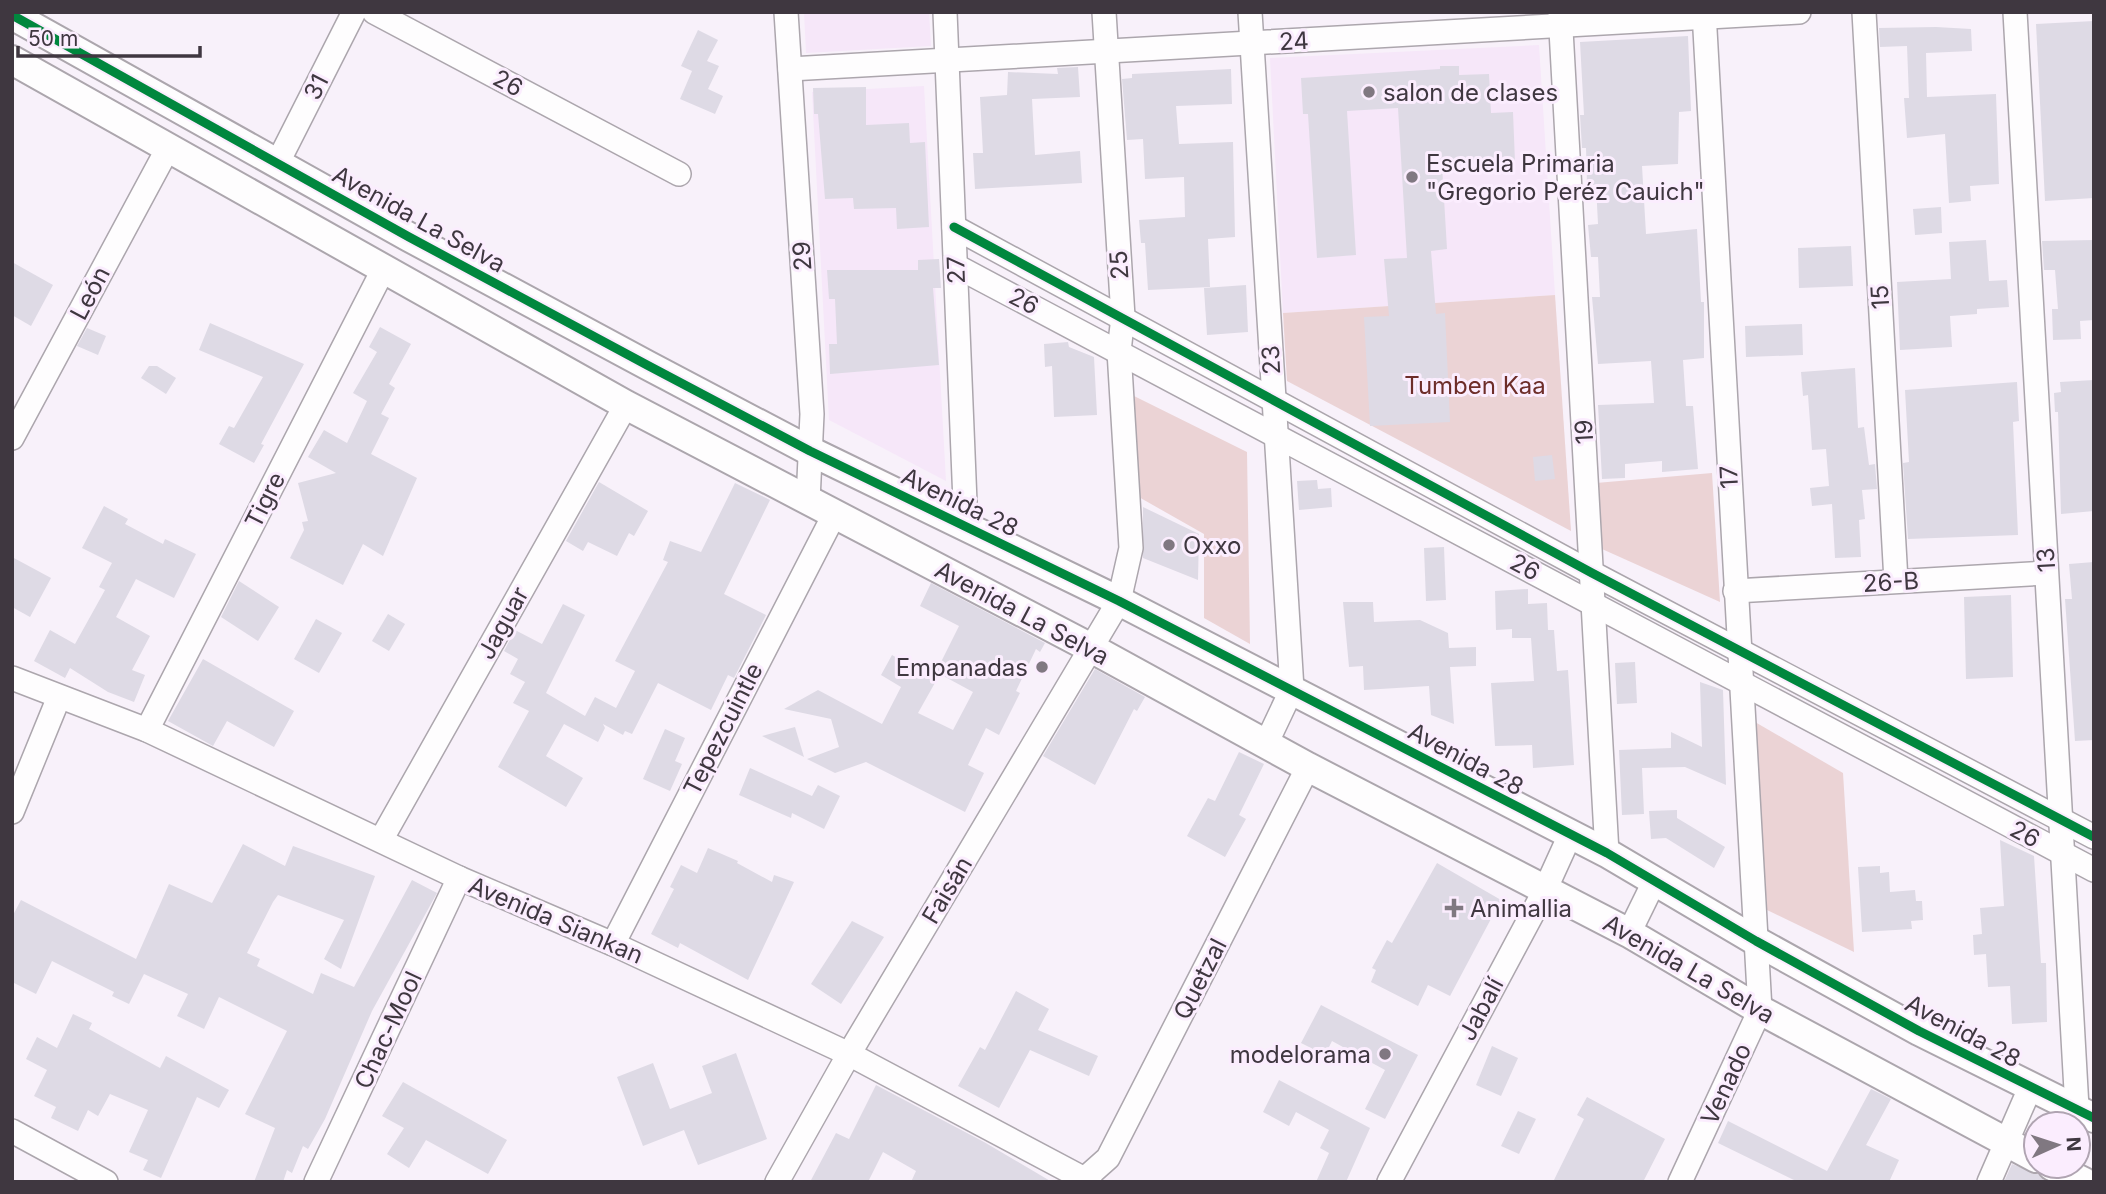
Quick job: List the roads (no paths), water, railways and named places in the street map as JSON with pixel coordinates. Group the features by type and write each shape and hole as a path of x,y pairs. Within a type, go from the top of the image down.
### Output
{"street":[{"name":"31","path":"278,162 354,12"},
{"name":"26","path":"374,12 679,174"},
{"name":"29","path":"786,12 811,401 808,501"},
{"name":"27","path":"945,12 966,527"},
{"name":"25","path":"1104,12 1123,317 1119,351 1131,548 1119,601"},
{"name":"23","path":"1250,12 1292,689 1266,744"},
{"name":"24","path":"790,69 1252,43 1408,23 1799,12"},
{"name":"15","path":"1864,12 1896,581"},
{"name":"13","path":"2015,12 2062,854 2085,1110"},
{"name":"Avenida La Selva","path":"12,15 409,237 810,451"},
{"name":"17","path":"1704,15 1756,942"},
{"name":"19","path":"1561,19 1607,853"},
{"name":"Avenida La Selva","path":"12,60 625,405 1091,648 1308,767 1629,933 1760,1010 2022,1152"},
{"name":"León","path":"12,438 168,148"},
{"path":"954,226 1739,652 2094,837"},
{"name":"26","path":"956,266 2094,870"},
{"name":"Tigre","path":"147,730 383,270"},
{"name":"Jaguar","path":"381,840 625,405"},
{"name":"Avenida 28","path":"810,451 1119,601 1292,689 1607,853 1756,942 2030,1088 2078,1110"},
{"name":"Tepezcuintle","path":"613,944 834,515"},
{"name":"26-B","path":"1735,591 2046,573"},
{"name":"Faisán","path":"777,1182 849,1054 1119,601"},
{"name":"Avenida Siankan","path":"12,678 147,730 459,878 613,944 849,1054 1085,1180"},
{"path":"12,812 59,697"},
{"name":"Quetzal","path":"1085,1180 1108,1158 1308,767"},
{"name":"Jabalí","path":"1389,1182 1545,890 1570,835"},
{"name":"Chac-Mool","path":"316,1182 459,878"},
{"path":"1629,933 1654,882"},
{"name":"Venado","path":"1680,1182 1760,1010 1756,942"},
{"path":"1989,1182 2008,1145 2030,1088"},
{"path":"12,1131 106,1182"}],"place":[{"name":"salon de clases","path":"1369,92"},
{"name":"Escuela Primaria \"Gregorio Peréz Cauich\"","path":"1412,177"},
{"name":"Oxxo","path":"1169,545"},
{"name":"Empanadas","path":"1042,667"},
{"name":"Animallia","path":"1454,908"},
{"name":"modelorama","path":"1385,1054"}],"park label":[{"name":"Tumben Kaa","path":"1475,385"}]}
